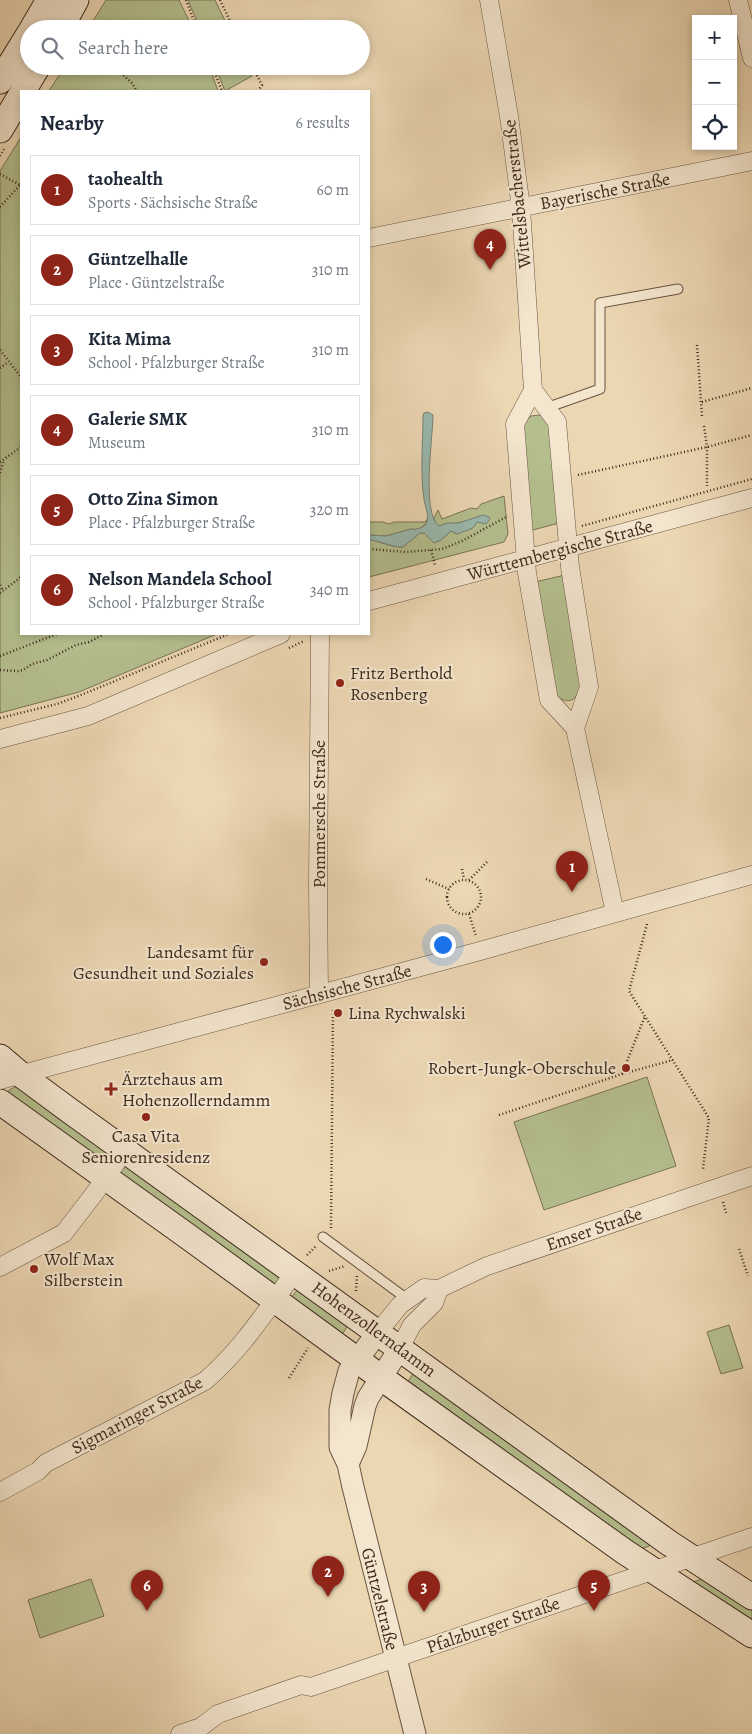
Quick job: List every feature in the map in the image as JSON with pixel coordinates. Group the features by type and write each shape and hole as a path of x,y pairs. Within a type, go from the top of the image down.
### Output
{"main road":[{"path":"37,20 49,0"},
{"path":"65,20 76,0"},
{"path":"0,130 21,76"},
{"name":"Hohenzollerndamm","path":"0,1057 10,1077 301,1263 378,1332 690,1558 752,1597"},
{"name":"Hohenzollerndamm","path":"0,1102 652,1571 752,1635"}],"street":[{"name":"Wittelsbacherstraße","path":"489,0 509,116 521,208 533,390"},
{"path":"738,0 752,58"},
{"name":"Bayerische Straße","path":"370,238 752,161"},
{"path":"575,728 549,700 525,560 515,424 533,390 557,422 568,548 589,686 575,728 614,913"},
{"name":"Württembergische Straße","path":"370,601 752,498"},
{"path":"0,739 88,716 279,635"},
{"name":"Pommersche Straße","path":"319,994 320,635"},
{"name":"Sächsische Straße","path":"10,1077 480,951 752,875"},
{"path":"0,1268 64,1233 125,1150"},
{"name":"Emser Straße","path":"378,1332 407,1298 424,1288 439,1289 487,1266 752,1176"},
{"name":"Sigmaringer Straße","path":"0,1492 38,1472 46,1463 205,1381 225,1364 243,1344 301,1263"},
{"path":"348,1464 356,1446 365,1406 380,1377 400,1348 412,1324 434,1303 439,1289"},
{"name":"Güntzelstraße","path":"378,1332 357,1360 345,1381 340,1410 340,1447 348,1464 352,1487 415,1734"},
{"name":"Pfalzburger Straße","path":"180,1734 201,1727 218,1714 301,1685 311,1687 752,1537"}],"lane":[{"path":"546,408 600,389 600,303 678,289"},
{"path":"323,1237 407,1298"}],"path":[{"path":"186,0 194,20"},
{"path":"220,0 230,20"},
{"path":"123,75 136,90"},
{"path":"216,75 222,90"},
{"path":"257,75 262,85 259,90"},
{"path":"0,174 20,184 0,207"},
{"path":"697,345 702,416"},
{"path":"0,350 20,376"},
{"path":"0,368 8,362"},
{"path":"702,402 752,388"},
{"path":"704,426 707,447 706,486"},
{"path":"572,476 707,447 752,435"},
{"path":"0,462 20,448"},
{"path":"0,466 4,460"},
{"path":"0,472 4,460"},
{"path":"577,528 587,523 752,480"},
{"path":"370,549 406,552 442,549 462,541 511,513"},
{"path":"431,550 435,565"},
{"path":"0,585 1,592 20,578"},
{"path":"0,656 54,635"},
{"path":"0,670 23,670 32,664 47,660 76,645 89,642 102,635"},
{"path":"0,718 58,704 227,635"},
{"path":"469,880 486,862"},
{"path":"462,868 464,880"},
{"path":"426,878 449,889"},
{"path":"469,880 477,885 482,897 477,909 469,914 456,912 450,906 447,897 449,889 456,882 469,880"},
{"path":"469,914 480,951"},
{"path":"647,924 630,991 709,1118 703,1169"},
{"path":"301,1263 331,1228 333,1010"},
{"path":"622,1074 645,1016"},
{"path":"499,1115 622,1074 673,1060"},
{"path":"723,1202 726,1213"},
{"path":"738,1250 748,1276"},
{"path":"289,1378 308,1348"}],"green space":[{"path":"106,0 179,0 189,20 94,20"},
{"path":"188,0 215,0 225,20 196,20"},
{"path":"59,75 212,75 218,90 50,90"},
{"path":"219,75 252,75 252,76 225,90"},
{"path":"20,139 20,635 215,635 79,692 0,713 0,171"},
{"path":"540,415 551,425 559,523 529,531 523,423 531,416"},
{"path":"504,496 508,534 504,542 370,577 370,539 403,547 420,533 424,533 434,543 441,540 451,531 457,534 476,522 480,522 479,516 439,526 434,518 438,510 442,519 471,508 477,509 481,504"},
{"path":"428,518 426,523 419,529 411,529 386,536 370,535 370,522 389,524 394,522 425,522"},
{"path":"565,575 581,684 576,697 570,701 557,697 535,582"},
{"path":"647,1077 676,1166 544,1210 514,1122"},
{"path":"17,1086 109,1153 103,1162 9,1094 9,1090"},
{"path":"126,1164 284,1277 277,1288 119,1174"},
{"path":"298,1289 349,1324 341,1336 291,1298"},
{"path":"729,1325 743,1368 721,1374 707,1332"},
{"path":"414,1372 654,1544 639,1550 407,1383"},
{"path":"705,1578 752,1608 752,1625 688,1584"},
{"path":"91,1579 104,1616 40,1638 28,1600"}],"water":[{"path":"428,412 433,415 429,491 430,506 434,518 439,526 447,523 459,523 483,515 490,519 486,524 477,522 473,528 457,534 451,531 441,540 434,543 424,533 420,533 403,547 370,540 370,535 386,536 420,528 427,522 422,479 424,413"}],"place":[{"name":"Galerie SMK","path":"490,270"},
{"name":"Fritz Berthold Rosenberg","path":"340,683"},
{"name":"taohealth","path":"572,892"},
{"name":"Landesamt für Gesundheit und Soziales","path":"264,962"},
{"name":"Lina Rychwalski","path":"338,1013"},
{"name":"Robert-Jungk-Oberschule","path":"626,1068"},
{"name":"Ärztehaus am Hohenzollerndamm","path":"111,1089"},
{"name":"Casa Vita Seniorenresidenz","path":"146,1117"},
{"name":"Wolf Max Silberstein","path":"34,1269"},
{"name":"Güntzelhalle","path":"328,1597"},
{"name":"Nelson Mandela School","path":"147,1611"},
{"name":"Otto Zina Simon","path":"594,1611"},
{"name":"Kita Mima","path":"424,1612"}]}
